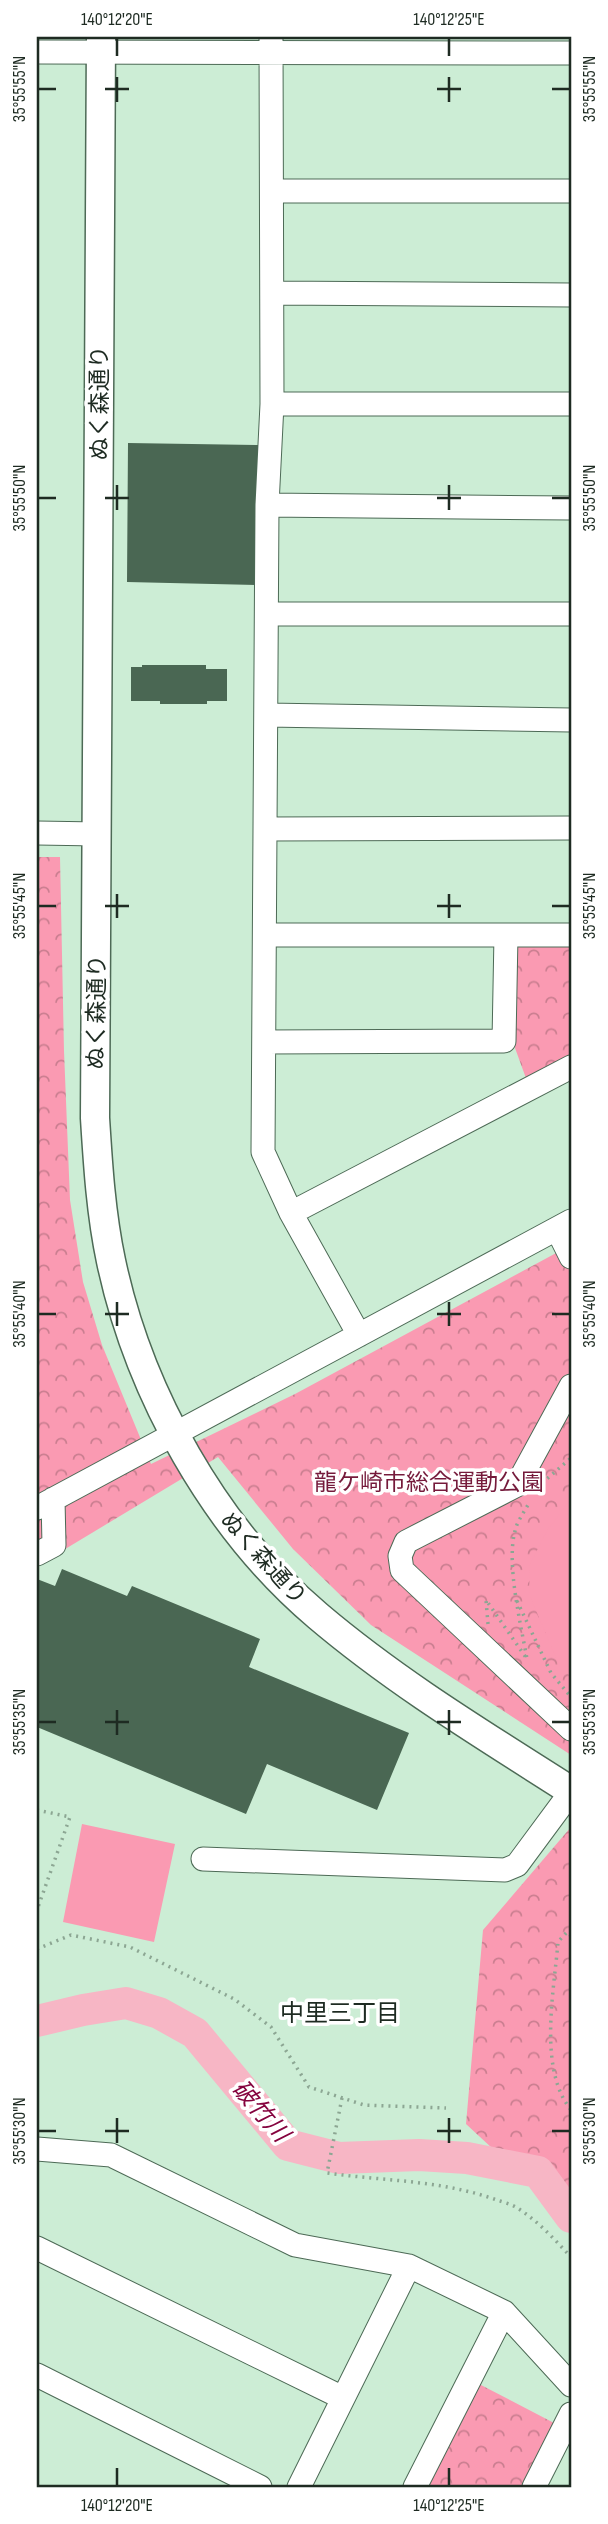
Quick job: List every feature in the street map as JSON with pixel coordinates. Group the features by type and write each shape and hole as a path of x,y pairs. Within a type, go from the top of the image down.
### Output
{"main road":[{"name":"ぬく森通り","path":"101,44 95,1118 103,1214 111,1262 123,1307 149,1379 176,1435 202,1482 264,1565 317,1615 376,1662 571,1792"}],"street":[{"path":"37,52 101,44 271,45 571,53"},
{"path":"271,45 272,404 267,505 263,1153 291,1213 359,1335"},
{"path":"272,191 571,191"},
{"path":"272,293 571,295"},
{"path":"272,404 571,404"},
{"path":"267,505 571,508"},
{"path":"267,614 571,614"},
{"path":"267,715 571,720"},
{"path":"266,829 571,828"},
{"path":"37,833 98,834"},
{"path":"265,935 571,935"},
{"path":"264,1042 504,1041 506,935"},
{"path":"291,1213 571,1067"},
{"path":"37,1554 54,1545 45,1503 564,1225 571,1257"},
{"path":"571,1386 517,1485 406,1542 400,1556 402,1570 571,1729"},
{"path":"203,1859 505,1870 517,1865 571,1792"},
{"path":"37,2149 111,2155 295,2245 409,2266 504,2312 571,2385"},
{"path":"37,2248 343,2398"},
{"path":"299,2487 409,2266"},
{"path":"415,2487 504,2312"},
{"path":"37,2375 260,2487"},
{"path":"534,2487 571,2414"}],"path":[{"path":"537,1487 571,1458"},
{"path":"489,1634 486,1600 527,1659 515,1596 515,1531 532,1498"},
{"path":"515,1596 551,1673 571,1697"},
{"path":"37,1811 70,1816 37,1910"},
{"path":"571,1936 567,1932 558,1942 551,2039 554,2072 560,2093 571,2110"},
{"path":"37,1950 71,1935 130,1947 234,1999 271,2027 309,2087 364,2105 446,2108"},
{"path":"342,2098 327,2173 369,2179 416,2181 467,2190 517,2207 550,2234 571,2257"}],"green space":[{"name":"龍ケ崎市総合運動公園","path":"37,857 60,857 70,1200 83,1282 102,1345 151,1464 295,1394 571,1245 571,1755 371,1625 293,1549 218,1457 37,1566"},
{"path":"516,944 571,944 571,1057 527,1081 515,1048"},
{"path":"571,1499 571,1677 559,1665 529,1594 530,1564 548,1529"},
{"path":"82,1824 175,1844 154,1942 63,1922"},
{"path":"571,1827 571,2221 466,2124 483,1930"},
{"path":"479,2384 556,2424 525,2487 427,2487"}],"building":[{"path":"128,443 261,445 261,585 127,582"},
{"path":"206,665 206,669 227,669 227,701 207,701 207,704 160,704 160,701 131,701 131,667"},
{"path":"62,1569 127,1596 132,1586 260,1639 249,1667 409,1733 377,1810 267,1764 246,1814 37,1727 37,1579 55,1586"}],"waterway":[{"name":"破竹川","path":"37,2021 126,2003 159,2013 195,2033 288,2145 339,2158 419,2155 467,2158 538,2172 571,2217"}],"district":[{"name":"中里三丁目","path":"340,2013"}]}
